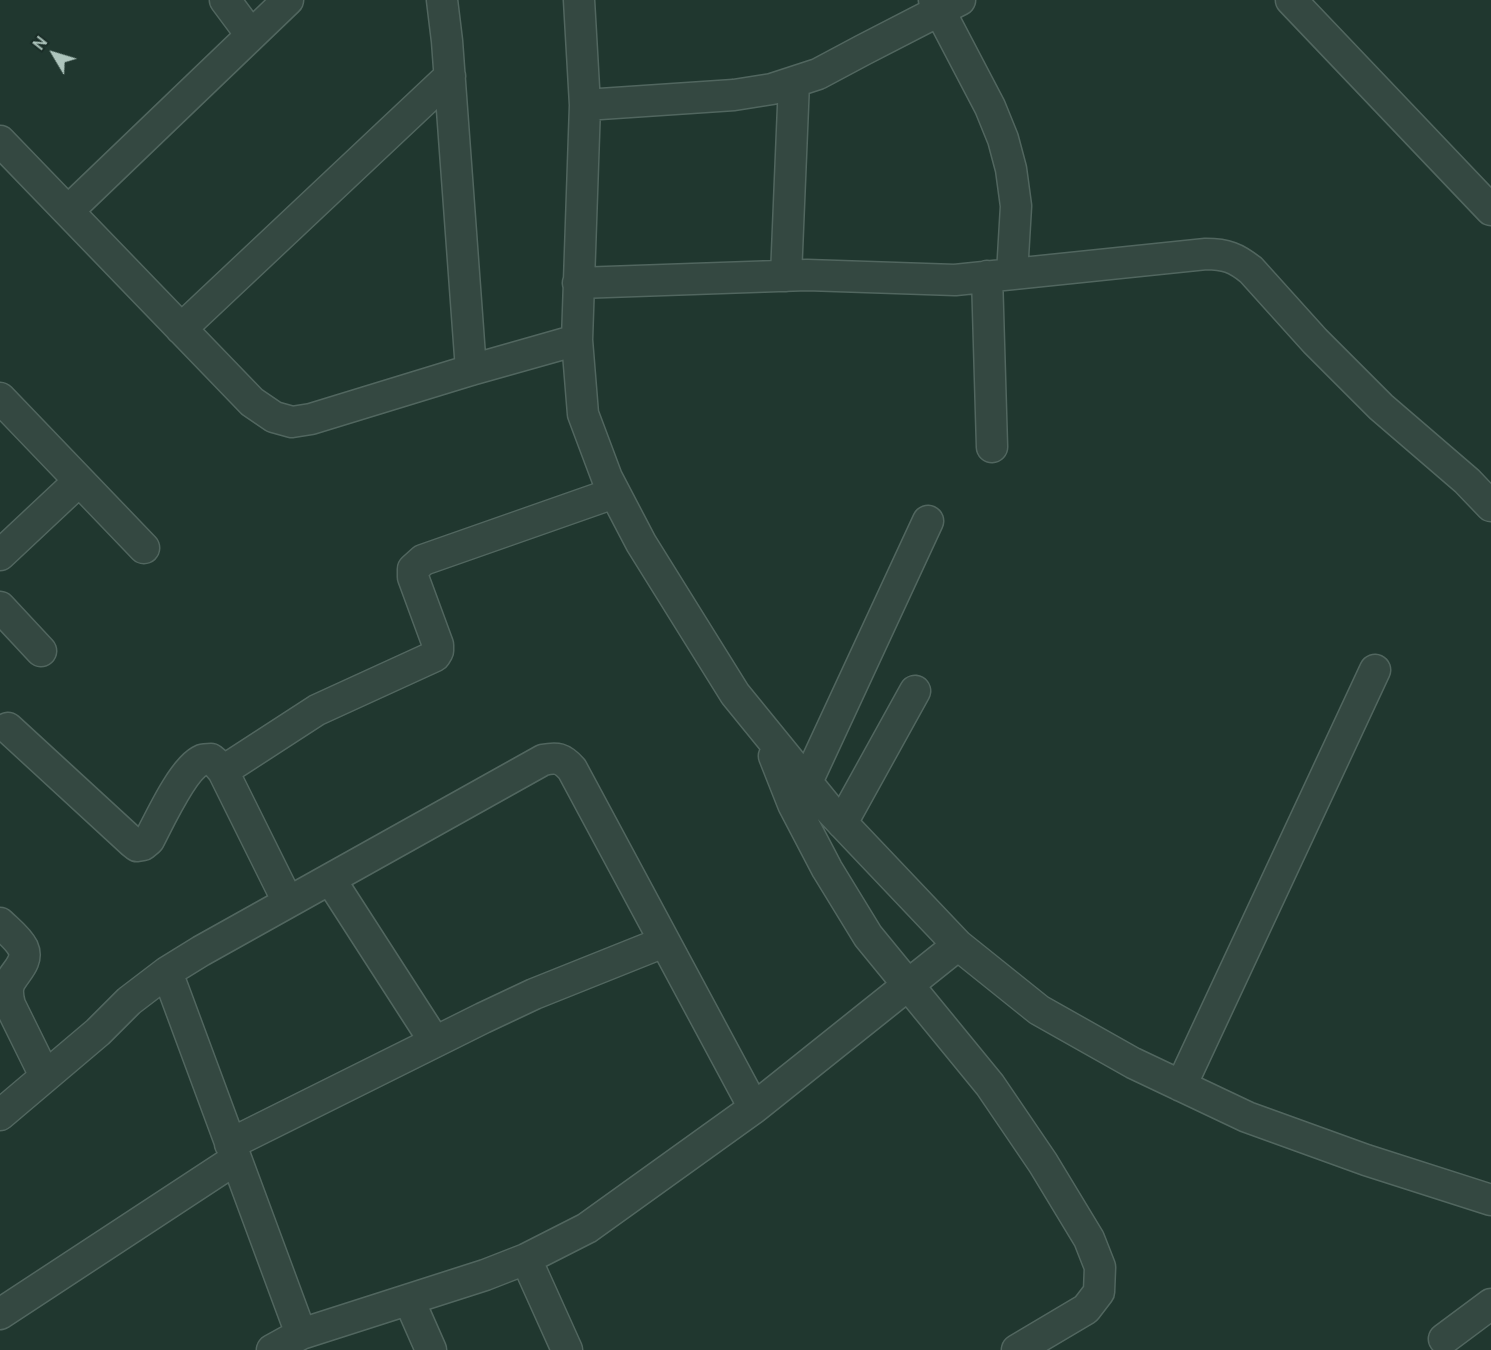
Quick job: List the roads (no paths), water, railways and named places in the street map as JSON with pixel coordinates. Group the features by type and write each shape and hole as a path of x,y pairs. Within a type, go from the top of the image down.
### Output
{"street":[{"path":"225,0 251,35"},
{"path":"68,211 288,0"},
{"path":"442,0 450,76 471,370"},
{"path":"579,0 585,105 577,340 584,414 614,493 641,543 735,694 842,823 958,945 1039,1010 1132,1063 1247,1118 1366,1160 1491,1200"},
{"path":"1291,0 1491,210"},
{"path":"585,105 734,95 772,89 818,74 945,4 1003,139 1011,170 1016,206 999,275 992,447"},
{"path":"181,329 450,76"},
{"path":"786,276 794,82"},
{"path":"0,141 252,402 274,417 292,422 311,419 577,340"},
{"path":"578,283 807,275 956,280 1224,254 1240,261 1251,270 1314,341 1381,407 1467,481 1491,506"},
{"path":"0,398 144,548"},
{"path":"0,555 79,481"},
{"path":"223,771 317,710 435,656 438,645 413,577 413,569 423,560 614,493"},
{"path":"807,782 928,521"},
{"path":"0,607 41,651"},
{"path":"1181,1086 1375,670"},
{"path":"842,823 915,691"},
{"path":"8,728 137,846 149,840 181,781 196,764 203,759 211,759 223,771 288,902"},
{"path":"763,728 793,804 827,869 868,936 990,1085 1036,1153 1089,1239 1100,1267 1099,1292 1086,1309 1017,1350"},
{"path":"0,1115 98,1032 129,1001 167,972 543,760 554,758 565,761 572,769 754,1108"},
{"path":"330,879 435,1042"},
{"path":"0,923 23,948 25,956 22,965 10,983 7,994 10,1005 45,1076"},
{"path":"0,1314 233,1151 435,1042 534,994 664,942"},
{"path":"272,1350 301,1334 485,1275 526,1259 587,1228 754,1108 958,945"},
{"path":"167,972 301,1334"},
{"path":"526,1259 567,1350"},
{"path":"409,1300 431,1350"},
{"path":"1443,1339 1491,1304"}]}
